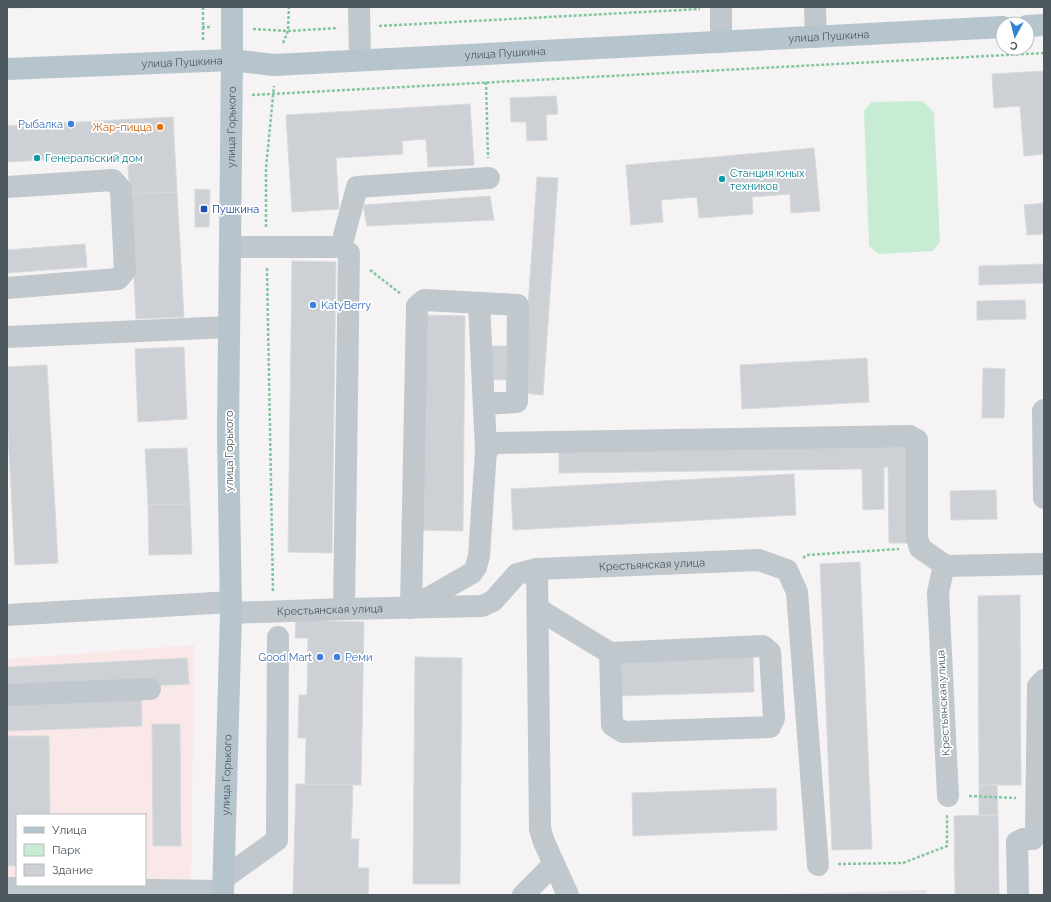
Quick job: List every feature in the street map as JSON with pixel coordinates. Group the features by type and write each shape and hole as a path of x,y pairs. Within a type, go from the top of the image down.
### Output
{"main road":[{"name":"улица Горького","path":"223,888 231,608 228,432 232,7"},
{"name":"улица Пушкина","path":"7,69 232,60 274,65 995,27"}],"lane":[{"path":"815,7 816,37"},
{"path":"720,42 721,8"},
{"path":"360,17 360,60"},
{"path":"344,609 345,250 357,187 489,178"},
{"path":"7,187 113,180 122,190 125,270 118,279 7,288"},
{"path":"230,247 345,250"},
{"path":"411,608 417,306 424,300 518,305 517,402 484,404"},
{"path":"411,608 472,572 476,566 479,556 486,450 480,303"},
{"path":"7,337 229,327"},
{"path":"1044,410 1044,498"},
{"path":"486,450 495,443 910,436 917,440 917,538 920,548 946,566 1044,564"},
{"name":"Крестьянская улица","path":"7,615 231,608 274,611 482,606 493,601 517,574 537,569 759,560 786,570"},
{"name":"Крестьянская улица","path":"946,566 942,574 938,593 948,796"},
{"path":"537,569 540,829 544,842 568,895"},
{"path":"786,570 797,592 818,865"},
{"path":"538,609 610,653 763,646 770,652 774,718 770,728 623,732 612,725 610,653"},
{"path":"7,888 73,892 223,888 277,840 278,637"},
{"path":"1018,895 1017,842 1023,839 1033,839 1036,832 1038,686 1044,680"},
{"path":"7,695 150,689"},
{"path":"524,895 554,864"}],"path":[{"path":"203,7 204,61"},
{"path":"274,611 266,247 266,168 274,94 274,65 288,31 289,7"},
{"path":"231,28 288,31 360,17 721,8"},
{"path":"232,96 1044,53"},
{"path":"486,82 489,178"},
{"path":"345,250 417,306"},
{"path":"786,570 807,555 920,548"},
{"path":"818,865 903,862 947,846 948,796 1037,798"}],"shaded area":[{"path":"194,645 191,895 7,895 7,659"},
{"path":"927,890 927,895 742,895"}],"green space":[{"path":"923,101 934,113 940,242 933,251 879,254 869,246 864,110 872,102"}],"building":[{"path":"7,7 75,7 7,8"},
{"path":"1044,71 1044,154 1024,156 1020,106 994,108 992,74"},
{"path":"556,96 558,114 546,115 547,140 527,141 526,122 511,122 510,98"},
{"path":"470,104 474,165 428,167 426,139 402,141 403,154 336,158 339,209 292,212 286,115"},
{"name":"Генеральский дом","path":"173,117 177,192 130,194 127,155 7,162 7,126"},
{"name":"Станция юных техников","path":"814,148 820,211 791,213 790,194 752,197 753,214 699,218 697,197 661,200 663,222 631,225 626,165"},
{"path":"537,177 558,178 543,395 522,393"},
{"path":"195,189 210,190 209,227 195,227"},
{"path":"177,192 184,317 136,319 130,194"},
{"path":"490,196 494,220 367,226 363,205"},
{"path":"1044,203 1044,234 1027,235 1024,205"},
{"path":"85,244 87,267 7,273 7,250"},
{"path":"292,261 336,262 332,553 288,552"},
{"path":"1044,264 1044,283 979,285 979,266"},
{"path":"1025,300 1026,319 977,320 977,301"},
{"path":"420,315 465,316 463,531 418,530"},
{"path":"487,346 507,346 507,380 486,379"},
{"path":"184,347 187,419 138,422 135,349"},
{"path":"867,358 869,402 742,409 740,365"},
{"path":"47,365 58,563 15,565 7,412 7,367"},
{"path":"983,368 1005,369 1004,418 982,418"},
{"path":"907,443 908,543 889,543 888,467 884,467 884,509 863,510 862,469 559,473 559,447"},
{"path":"187,448 190,504 148,505 145,449"},
{"path":"794,474 796,515 513,530 511,489"},
{"path":"996,490 997,519 951,520 950,491"},
{"path":"190,504 192,554 149,555 148,505"},
{"path":"860,562 872,849 832,850 820,564"},
{"path":"1020,595 1021,785 979,785 978,596"},
{"path":"296,620 364,622 361,785 305,784 306,738 298,738 299,695 307,695 308,638 295,638"},
{"path":"753,655 754,692 617,696 616,660"},
{"path":"415,657 462,658 460,884 413,884"},
{"path":"187,658 189,684 7,693 7,667"},
{"path":"141,693 142,726 7,731 7,698"},
{"path":"152,724 180,724 181,846 153,846"},
{"path":"7,736 49,736 50,814 16,814 16,866 7,866"},
{"path":"296,784 353,785 351,839 359,839 358,868 369,868 368,895 293,895"},
{"path":"979,785 997,785 998,815 979,815"},
{"path":"776,788 777,830 633,836 632,793"},
{"path":"998,815 999,895 955,895 954,816"}],"place":[{"name":"Рыбалка","path":"71,124"},
{"name":"Жар-пицца","path":"160,127"},
{"name":"Генеральский дом","path":"37,158"},
{"name":"Станция юных техников","path":"722,179"},
{"name":"Пушкина","path":"204,209"},
{"name":"KatyBerry","path":"313,305"},
{"name":"Good Mart","path":"320,657"},
{"name":"Реми","path":"337,657"}]}
